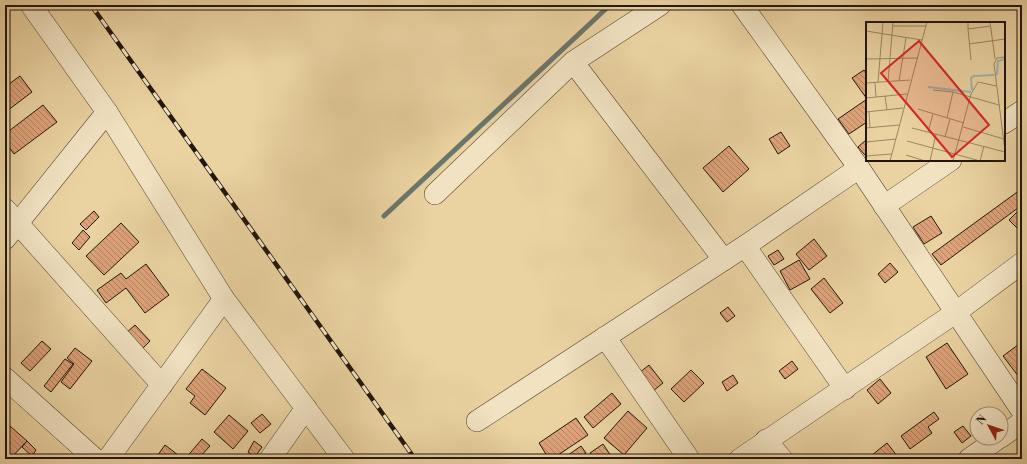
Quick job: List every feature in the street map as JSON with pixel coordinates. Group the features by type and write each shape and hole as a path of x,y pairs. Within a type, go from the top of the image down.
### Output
{"street":[{"path":"31,5 107,112 224,299 344,459"},
{"path":"435,194 573,62 660,5"},
{"path":"742,5 859,168 1022,411"},
{"path":"573,62 724,260"},
{"path":"1005,122 1022,111"},
{"path":"107,112 9,224 162,385"},
{"path":"884,206 950,161"},
{"path":"477,420 724,260 859,168"},
{"path":"745,246 845,389"},
{"path":"740,459 956,313 1022,263"},
{"path":"108,459 224,299"},
{"path":"605,337 689,459"},
{"path":"5,378 95,459"},
{"path":"270,459 306,408"},
{"path":"1009,431 1022,422"},
{"path":"766,440 782,459"},
{"path":"969,459 987,446"}],"building":[{"path":"864,70 866,73 866,98 852,78"},
{"path":"20,76 32,92 7,111 5,108 5,87"},
{"path":"866,100 866,123 849,134 838,119"},
{"path":"43,105 57,122 14,154 5,142 5,134"},
{"path":"781,132 790,146 778,154 769,139"},
{"path":"866,140 866,154 865,155 858,147"},
{"path":"729,146 749,169 723,192 703,168"},
{"path":"1020,190 1022,193 1022,205 941,265 932,254"},
{"path":"94,211 99,217 86,230 80,224"},
{"path":"1017,212 1022,218 1022,225 1018,229 1009,220"},
{"path":"931,216 942,233 924,244 913,227"},
{"path":"121,223 139,242 104,275 86,256"},
{"path":"83,230 90,237 79,250 72,243"},
{"path":"814,239 827,256 809,270 796,254"},
{"path":"778,250 784,259 774,265 768,256"},
{"path":"799,260 810,279 790,290 780,271"},
{"path":"890,263 898,272 885,283 878,274"},
{"path":"146,264 169,295 145,313 126,288 106,303 97,290 121,273 126,279"},
{"path":"824,278 843,303 830,313 811,289"},
{"path":"728,307 735,316 727,322 720,313"},
{"path":"135,325 150,341 140,351 125,334"},
{"path":"42,341 51,349 30,371 21,363"},
{"path":"1022,342 1022,381 1003,356"},
{"path":"947,343 968,374 946,389 926,357"},
{"path":"75,348 92,361 70,389 61,382 74,364 67,358"},
{"path":"65,359 73,364 51,392 44,386"},
{"path":"792,361 798,369 785,379 779,371"},
{"path":"649,365 663,383 653,391 639,373"},
{"path":"202,369 226,388 205,415 190,403 195,396 186,389"},
{"path":"691,370 704,383 684,402 671,389"},
{"path":"733,375 738,383 727,391 722,382"},
{"path":"880,379 891,393 878,404 867,390"},
{"path":"612,393 621,404 593,428 584,417"},
{"path":"628,411 647,428 624,455 604,438"},
{"path":"934,412 939,419 928,427 932,433 910,449 901,436"},
{"path":"262,414 271,424 260,433 251,423"},
{"path":"229,415 248,431 233,449 214,432"},
{"path":"576,418 588,435 552,459 549,459 539,443"},
{"path":"10,426 27,441 10,459 5,459 5,432"},
{"path":"963,426 969,434 969,438 962,443 954,432"},
{"path":"202,439 210,446 198,459 185,459"},
{"path":"27,441 36,450 32,456 22,447"},
{"path":"254,441 262,447 255,457 248,452"},
{"path":"887,443 898,457 896,459 867,459"},
{"path":"603,444 613,459 594,459 590,453"},
{"path":"165,445 178,455 175,459 155,459"},
{"path":"581,446 586,453 577,459 564,458"}],"waterway":[{"path":"384,216 610,5"}],"railway":[{"path":"91,5 415,459"}]}
